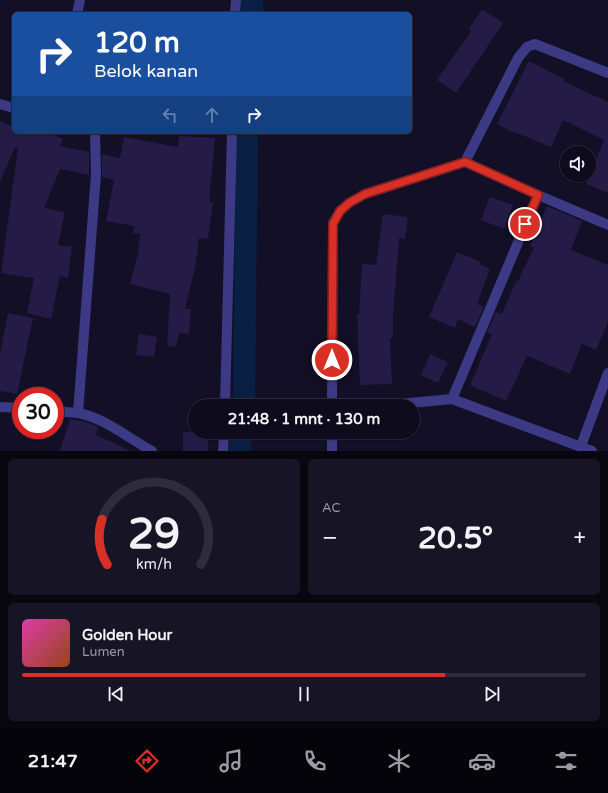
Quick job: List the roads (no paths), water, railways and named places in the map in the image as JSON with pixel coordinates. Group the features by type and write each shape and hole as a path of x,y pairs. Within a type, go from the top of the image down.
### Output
{"street":[{"path":"77,12 80,0"},
{"path":"235,12 236,0"},
{"path":"465,162 518,58 527,47 534,44 608,73"},
{"path":"0,104 12,107"},
{"path":"78,413 96,174 95,134"},
{"path":"225,399 232,134"},
{"path":"332,399 333,224 340,211 349,203 365,194 465,162 608,225"},
{"path":"452,399 538,195"},
{"path":"581,446 608,373"},
{"path":"420,402 452,399 592,451"},
{"path":"0,407 12,408"},
{"path":"64,412 86,414 152,451"},
{"path":"223,451 224,439"},
{"path":"332,439 332,451"}],"waterway":[{"path":"252,0 252,12"},
{"path":"244,399 247,134"},
{"path":"240,451 241,439"}]}
